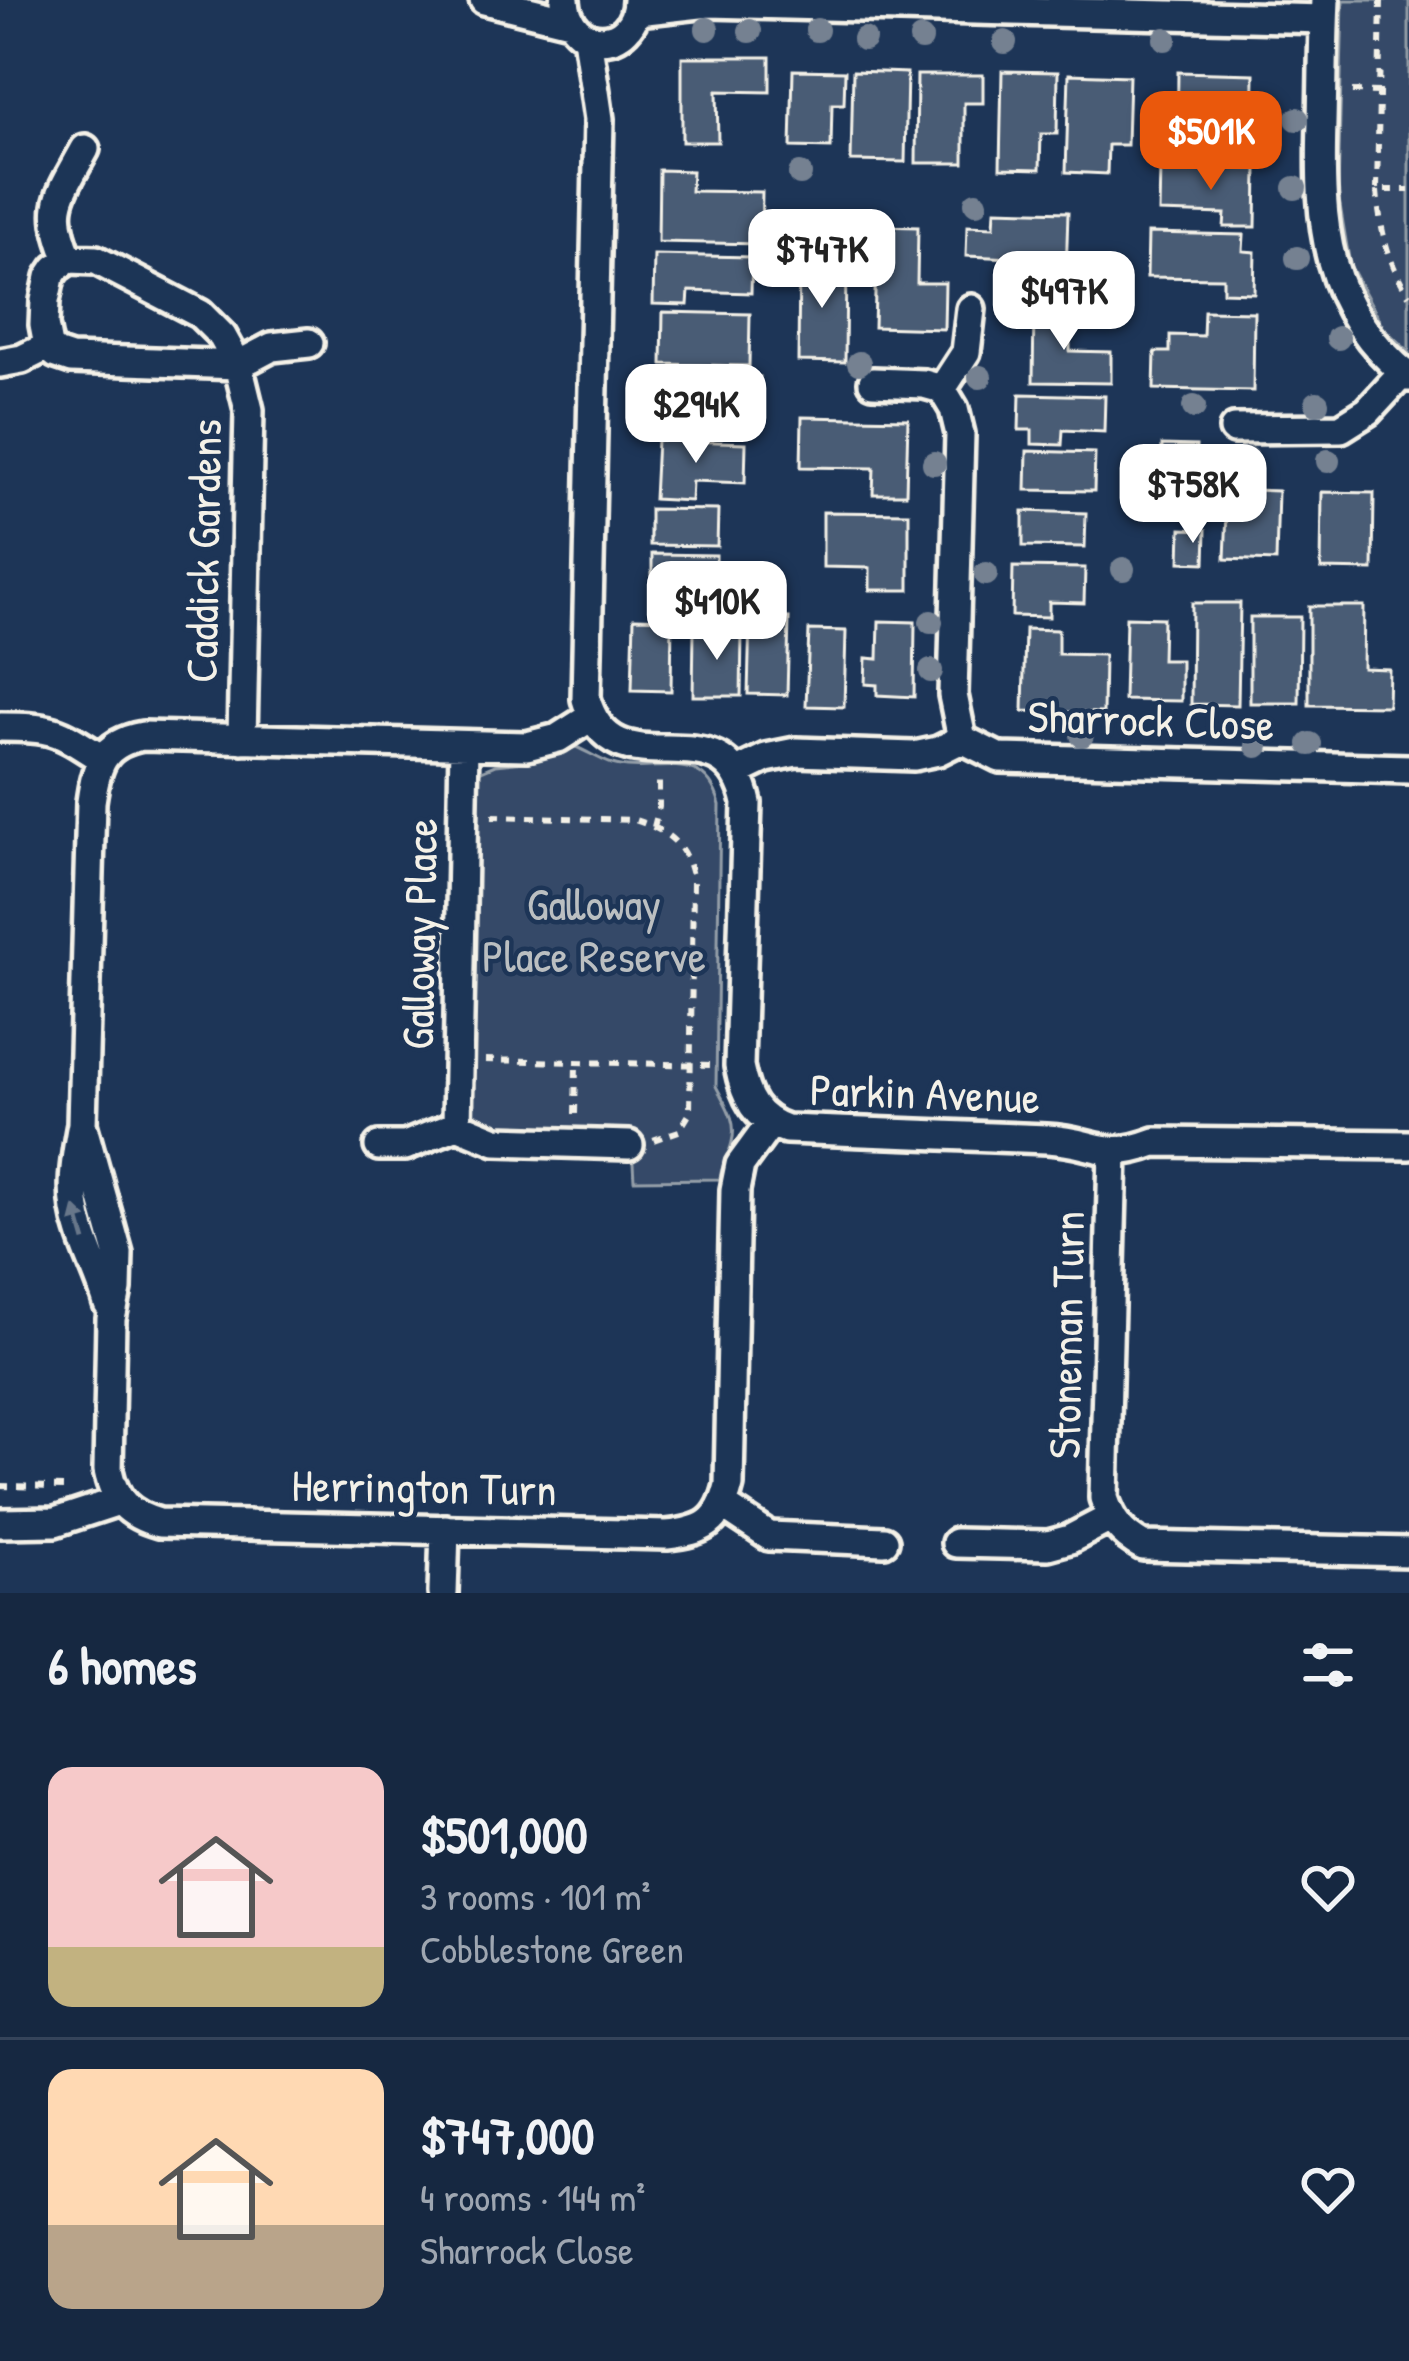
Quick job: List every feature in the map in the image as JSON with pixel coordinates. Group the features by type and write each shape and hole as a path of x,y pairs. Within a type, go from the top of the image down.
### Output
{"street":[{"path":"488,0 574,20 608,40 627,30 637,6 701,2 1324,10 1320,187 1324,228 1348,305 1373,341 1406,375 1368,411 1341,428 1234,428"},
{"path":"574,20 599,118"},
{"path":"618,36 599,118 586,669 591,717 617,742 638,748 694,749 727,763 735,773 766,758 796,752 914,756 962,739"},
{"path":"0,363 48,346 44,313 50,277 69,259 55,212 86,149"},
{"name":"Caddick Gardens","path":"69,259 96,260 200,314 222,336 238,365 249,410 250,454 242,739"},
{"path":"873,382 942,389 966,352 971,309"},
{"name":"Caddick Gardens","path":"48,346 71,359 238,365 272,346 310,343"},
{"name":"Sharrock Close","path":"942,389 954,409 960,434 953,695 962,739 1000,758 1409,770"},
{"path":"0,1523 55,1522 115,1494 108,1470 112,1319 103,1282 81,1234 74,1200 82,1124 91,802 94,775 102,759 134,737 527,746 558,738 591,717"},
{"path":"0,727 43,727 102,759"},
{"name":"Galloway Place","path":"457,1125 464,745"},
{"name":"Parkin Avenue","path":"735,773 747,803 739,1066 751,1106 770,1124 786,1129 1055,1139 1113,1153 1156,1142 1409,1145"},
{"path":"770,1124 740,1165 735,1190 724,1506 769,1536 884,1541"},
{"path":"379,1146 405,1146 457,1125 496,1141 629,1145"},
{"name":"Stoneman Turn","path":"1113,1153 1104,1498 1124,1536 1143,1546 1409,1552"},
{"name":"Herrington Turn","path":"115,1494 140,1518 159,1523 667,1534 692,1532 711,1522 724,1506"},
{"name":"Stoneman Turn","path":"956,1543 1048,1545 1111,1518"},
{"path":"443,1593 445,1529"}],"path":[{"path":"1381,0 1377,190 1390,260 1409,295"},
{"path":"1377,190 1409,190"},
{"path":"654,826 659,807 659,748"},
{"path":"464,815 635,820 675,840 691,862 689,1113 679,1132 629,1145"},
{"path":"458,1059 739,1066"},
{"path":"575,1144 576,1064"},
{"path":"0,1486 115,1494"}],"green space":[{"path":"1343,0 1409,0 1409,352 1384,328 1350,265 1338,193"},
{"name":"Galloway Place Reserve","path":"576,747 612,764 690,769 713,786 720,805 716,1086 730,1113 733,1134 720,1179 634,1180 631,1130 501,1130 468,1112 470,789 481,771 495,765 534,761"}],"building":[{"path":"682,57 770,57 770,92 717,91 718,142 682,142"},
{"path":"793,70 845,71 844,104 832,104 831,148 791,147"},
{"path":"853,71 907,73 905,162 851,161"},
{"path":"1002,71 1058,72 1057,134 1041,134 1040,169 1000,168"},
{"path":"1178,72 1254,74 1253,155 1177,153"},
{"path":"1069,74 1129,76 1127,145 1108,145 1107,174 1066,172"},
{"path":"917,75 983,75 983,103 964,103 964,163 916,163"},
{"path":"1160,167 1257,169 1256,227 1224,227 1225,214 1159,212"},
{"path":"659,170 692,171 691,191 762,192 761,244 658,242"},
{"path":"995,210 1068,212 1066,275 1013,272 1014,258 966,256 967,226 994,227"},
{"path":"877,226 918,227 917,283 945,283 944,329 874,327"},
{"path":"1148,233 1244,235 1243,251 1255,252 1254,293 1223,292 1223,278 1147,277"},
{"path":"654,255 752,257 751,293 689,291 688,305 653,304"},
{"path":"799,260 846,260 845,362 798,361"},
{"path":"1034,310 1070,310 1070,351 1111,352 1111,383 1033,382"},
{"path":"1204,311 1254,312 1253,391 1154,389 1155,352 1170,352 1170,335 1203,336"},
{"path":"663,312 750,314 749,366 662,364"},
{"path":"654,375 760,377 759,412 744,412 744,434 653,432"},
{"path":"1020,394 1105,396 1104,432 1063,430 1062,445 1032,444 1032,430 1019,430"},
{"path":"802,417 908,419 906,494 873,494 874,468 801,467"},
{"path":"657,440 746,443 745,483 692,481 691,501 654,499"},
{"path":"1162,445 1196,446 1195,511 1161,510"},
{"path":"1027,451 1095,453 1094,491 1026,490"},
{"path":"1228,489 1278,491 1276,561 1225,559"},
{"path":"1322,492 1374,493 1373,570 1321,569"},
{"path":"650,509 718,510 717,546 650,545"},
{"path":"1023,511 1086,513 1085,547 1023,546"},
{"path":"823,512 909,513 909,590 870,590 870,568 823,567"},
{"path":"1181,529 1206,530 1205,563 1180,562"},
{"path":"652,554 716,555 716,591 652,590"},
{"path":"1013,567 1085,568 1084,603 1049,602 1049,617 1012,616"},
{"path":"1192,603 1240,603 1238,705 1191,704"},
{"path":"1309,606 1364,606 1363,668 1389,669 1388,706 1309,705"},
{"path":"750,617 789,618 787,695 748,694"},
{"path":"1126,617 1163,618 1162,660 1181,660 1181,701 1124,700"},
{"path":"1250,617 1300,617 1299,703 1250,703"},
{"path":"634,618 672,619 671,691 632,690"},
{"path":"879,621 915,622 914,697 877,695 877,685 865,684 866,658 878,659"},
{"path":"1025,629 1058,630 1058,654 1104,655 1103,713 1023,711"},
{"path":"694,630 742,631 741,696 693,696"},
{"path":"809,630 846,631 844,707 806,706"}]}
